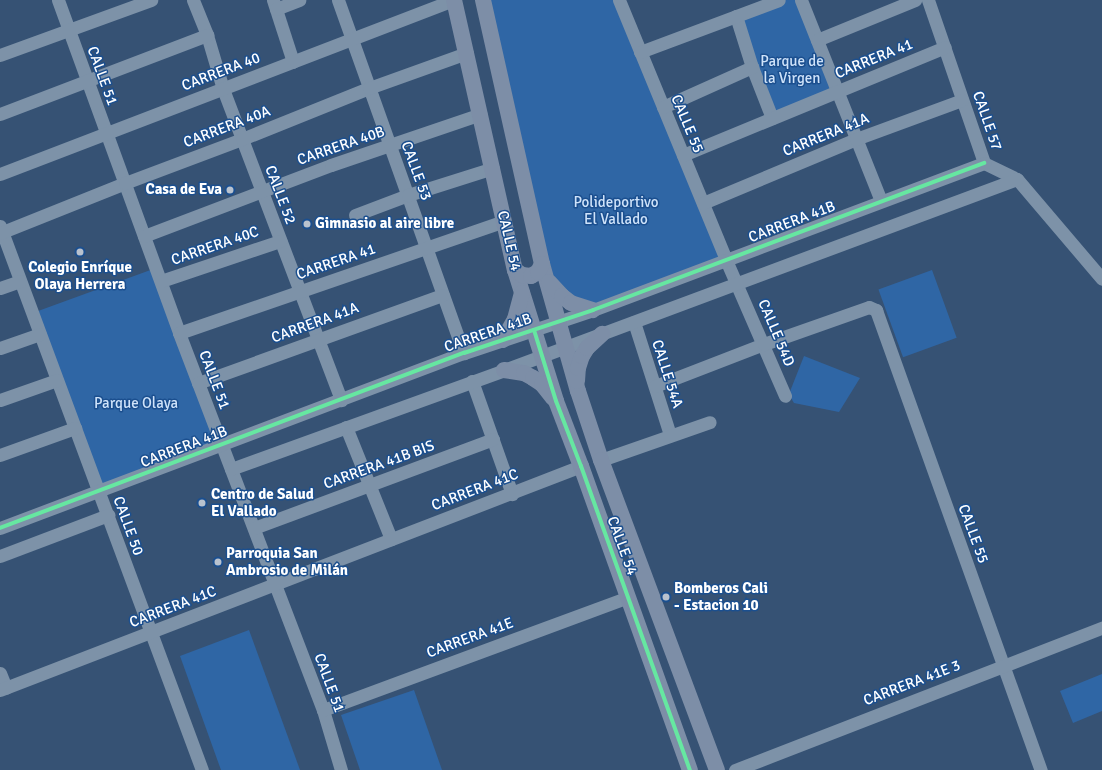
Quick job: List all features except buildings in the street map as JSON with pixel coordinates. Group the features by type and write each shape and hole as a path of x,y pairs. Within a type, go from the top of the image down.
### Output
{"main road":[{"name":"CALLE 54","path":"454,0 481,114 515,270 522,293 556,401 581,466 690,770"},
{"name":"CALLE 54","path":"483,0 542,264 578,391 601,460 717,770"},
{"path":"515,270 522,275 530,276 538,272 542,264"},
{"path":"547,279 553,288 566,300 593,310"},
{"path":"503,340 515,319 522,293"},
{"path":"578,391 577,379 582,356 587,348 602,334"},
{"path":"504,370 524,373 533,378 542,384 556,401"}],"street":[{"name":"CALLE 51","path":"58,0 198,382 323,710 341,770"},
{"path":"0,55 69,30 129,4 151,0"},
{"name":"CALLE 52","path":"193,0 207,35 222,89 341,400"},
{"path":"293,62 274,5 299,0"},
{"name":"CALLE 53","path":"338,0 464,354"},
{"name":"CARRERA 40","path":"0,174 454,0"},
{"name":"CALLE 55","path":"620,0 726,260"},
{"path":"640,52 779,0"},
{"path":"801,0 881,201"},
{"path":"817,40 916,0"},
{"name":"CALLE 57","path":"928,0 984,163 1016,179 1102,279"},
{"path":"736,16 752,67 772,118"},
{"path":"0,114 207,35"},
{"name":"CARRERA 41","path":"683,155 945,47"},
{"name":"CARRERA 40A","path":"1,231 242,139 369,88 467,53"},
{"path":"663,107 752,67"},
{"name":"CARRERA 41A","path":"703,203 856,138 962,100"},
{"name":"CARRERA 40B","path":"144,236 331,165 481,114"},
{"name":"CARRERA 41B","path":"0,528 464,354 593,310 984,163"},
{"path":"355,215 408,195 493,168"},
{"path":"231,469 602,334 1016,179"},
{"name":"CARRERA 41","path":"180,333 504,221"},
{"name":"CALLE 50","path":"1,231 202,770"},
{"name":"CARRERA 40C","path":"161,281 280,240"},
{"name":"CALLE 54D","path":"726,260 738,283 785,396"},
{"path":"0,288 20,281"},
{"name":"CARRERA 41A","path":"198,382 443,295"},
{"name":"CALLE 55","path":"764,344 869,307 876,310 1041,770"},
{"name":"CALLE 54A","path":"634,322 670,435"},
{"path":"0,348 40,334"},
{"path":"655,386 764,344"},
{"path":"0,400 57,380"},
{"path":"472,381 512,494"},
{"path":"601,460 710,422"},
{"path":"346,427 391,539"},
{"path":"0,455 75,428"},
{"name":"CARRERA 41B BIS","path":"254,528 493,440"},
{"name":"CARRERA 41C","path":"3,689 391,539 512,494 581,466"},
{"path":"0,556 108,515"},
{"name":"CARRERA 41E","path":"323,710 628,597"},
{"name":"CARRERA 41E 3","path":"735,770 1003,665 1102,628"},
{"path":"0,673 3,689"}],"green space":[{"name":"Polideportivo El Vallado","path":"483,0 619,0 726,260 593,310 553,288"},
{"name":"Parque de la Virgen","path":"779,0 801,0 837,91 772,118 736,16"},
{"name":"Parque Olaya","path":"156,268 221,446 97,491 32,313"},
{"path":"932,270 957,338 903,357 878,289"},
{"path":"804,356 860,378 839,412 794,403 789,394"},
{"path":"249,630 300,770 221,770 180,656"},
{"path":"1102,674 1102,711 1073,723 1060,691"},
{"path":"414,690 442,770 360,770 341,715"}],"cycle path":[{"path":"0,528 464,353 593,310 984,163"},
{"path":"534,330 556,401 581,466 690,770"}],"place":[{"name":"Casa de Eva","path":"230,190"},
{"name":"Gimnasio al aire libre","path":"307,224"},
{"name":"Colegio Enríque Olaya Herrera","path":"80,252"},
{"name":"Centro de Salud El Vallado","path":"202,503"},
{"name":"Parroquia San Ambrosio de Milán","path":"218,562"},
{"name":"Bomberos Cali - Estacion 10","path":"666,597"}]}
